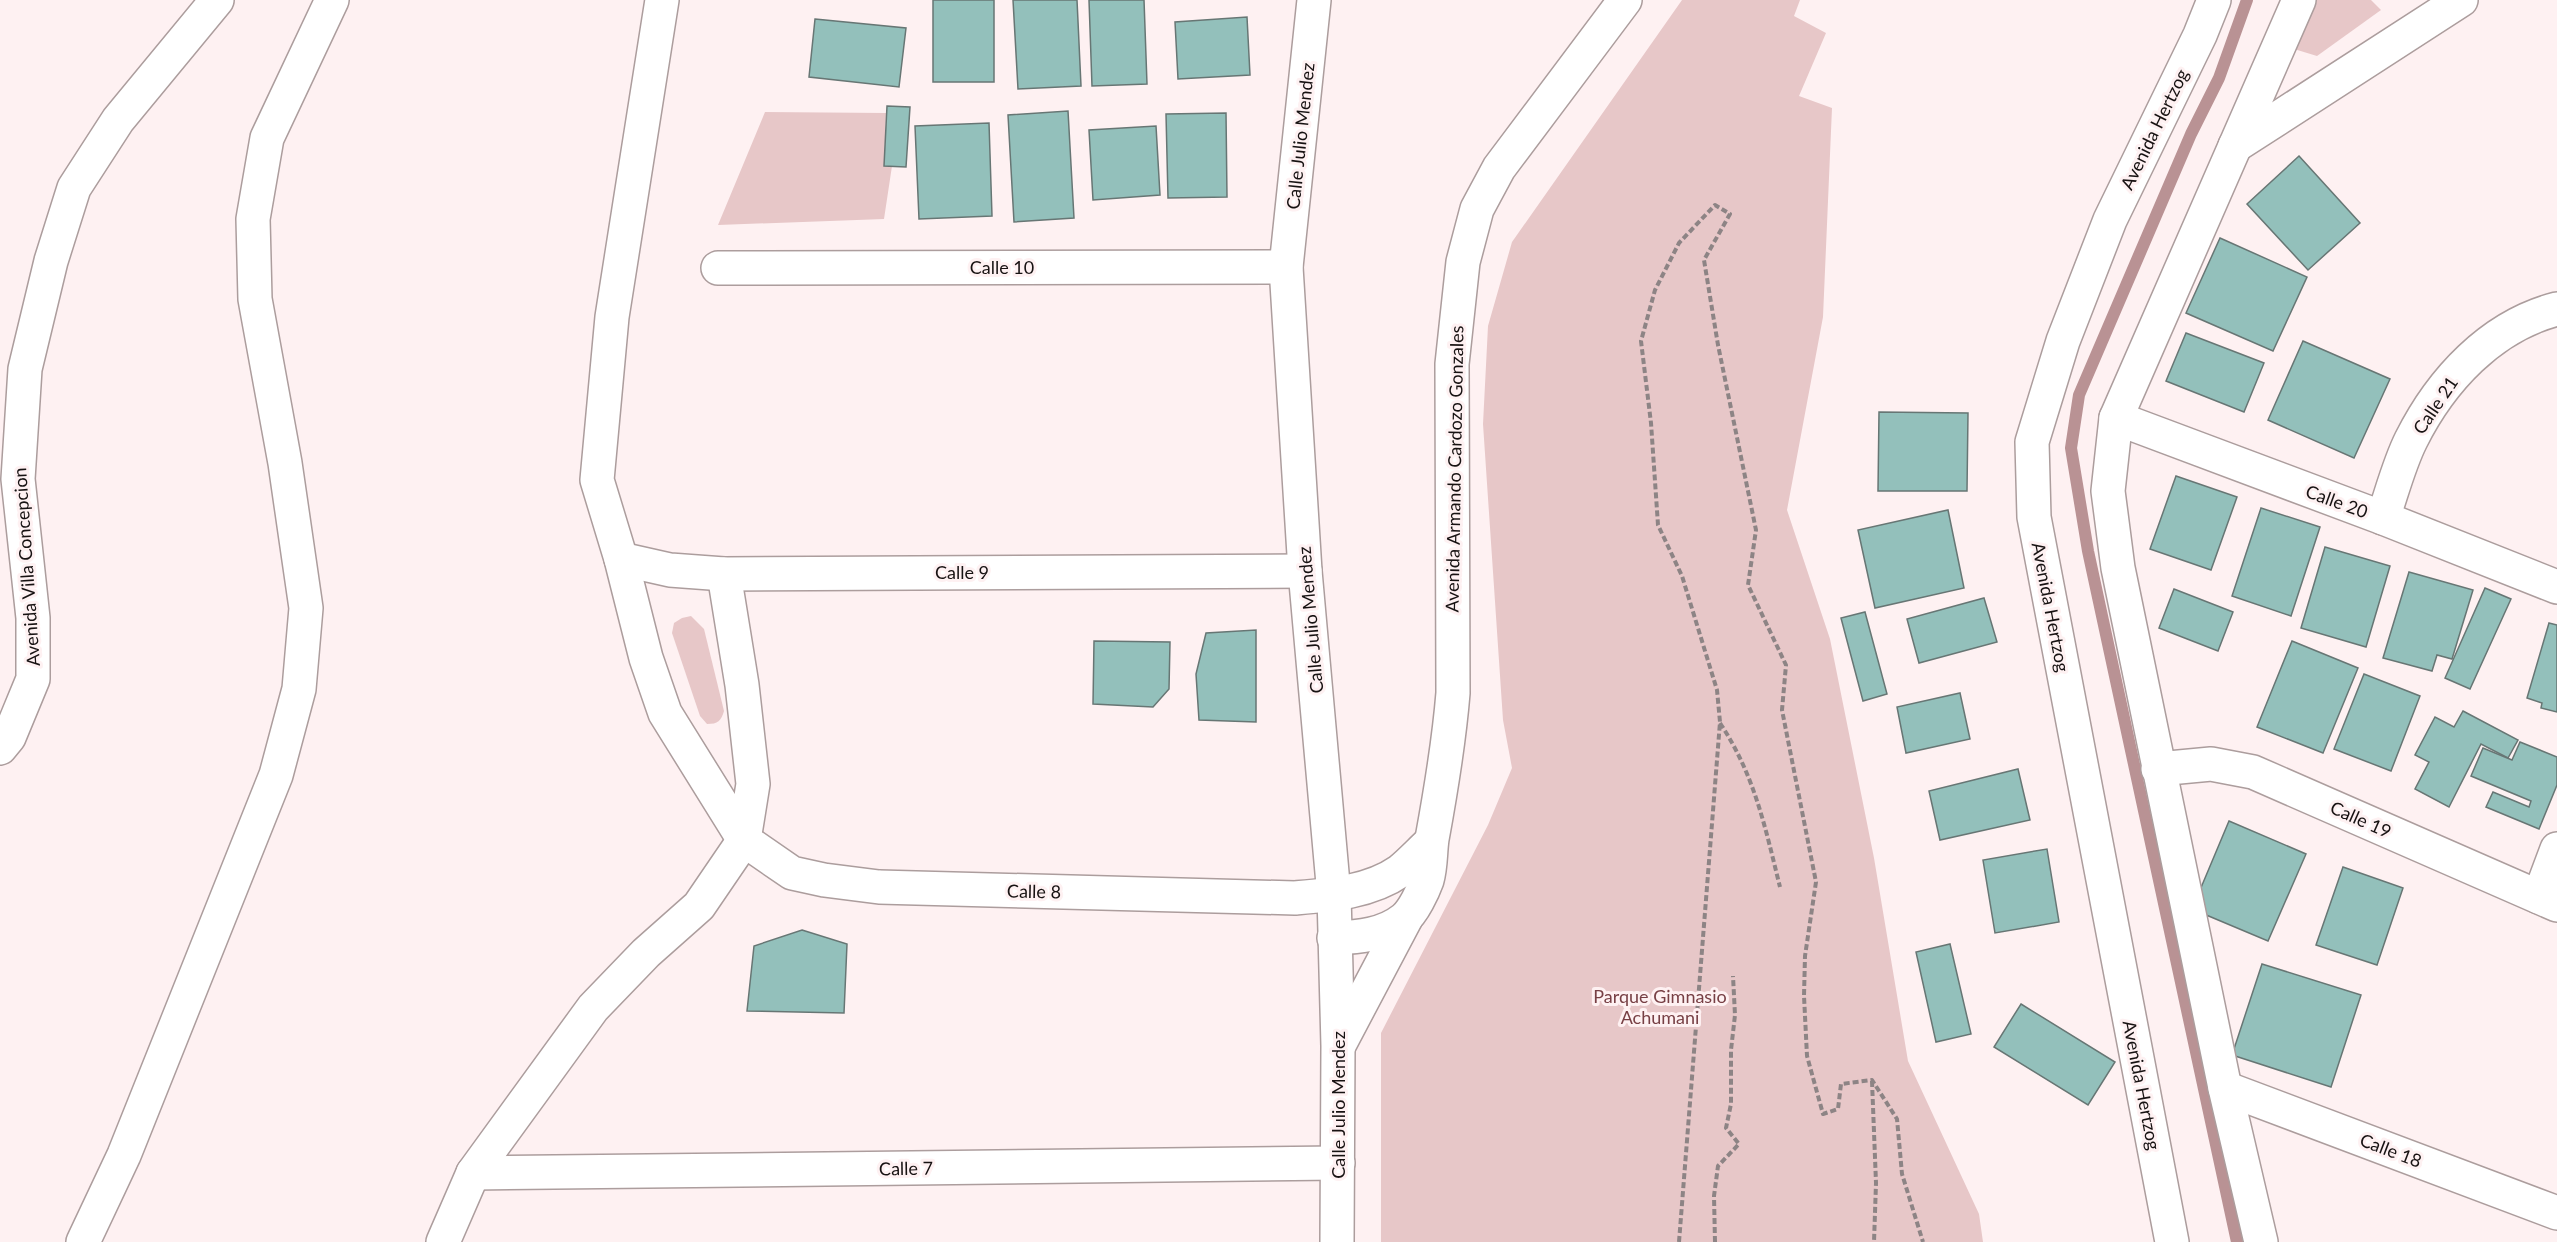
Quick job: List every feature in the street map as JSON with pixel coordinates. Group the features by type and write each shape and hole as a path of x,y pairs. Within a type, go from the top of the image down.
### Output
{"street":[{"name":"Avenida Villa Concepcion","path":"0,748 9,737 33,679 33,618 18,480 24,369 51,261 74,188 118,120 217,0"},
{"path":"83,1242 124,1155 276,775 299,689 306,608 285,463 255,299 253,219 267,138 332,0"},
{"path":"662,0 612,317 597,480 621,559 646,658 665,713 744,840"},
{"name":"Calle Julio Mendez","path":"1314,0 1286,267 1305,571 1334,895 1338,1046 1337,1242"},
{"name":"Avenida Armando Cardozo Gonzales","path":"1338,1046 1426,881 1431,862 1431,842 1448,744 1453,693 1452,364 1463,262 1477,209 1499,168 1625,0"},
{"name":"Avenida Hertzog","path":"2172,1242 2034,517 2032,442 2063,341 2110,219 2200,35 2214,0"},
{"path":"2261,1242 2225,1088 2158,769 2118,568 2108,491 2116,418 2299,0"},
{"path":"2235,146 2461,0"},
{"name":"Calle 10","path":"718,268 1286,267"},
{"name":"Calle 21","path":"2383,518 2411,441 2444,384 2487,343 2532,315 2557,309"},
{"name":"Calle 20","path":"2116,418 2383,518 2557,587"},
{"name":"Calle 9","path":"621,559 670,570 724,574 1305,571"},
{"path":"442,1242 473,1173 593,1008 646,953 699,906 744,840 753,784 742,685 724,574"},
{"name":"Calle 19","path":"2158,769 2211,764 2253,772 2548,901"},
{"name":"Calle 8","path":"744,840 792,873 824,880 879,887 1295,898 1334,895"},
{"path":"1334,895 1382,880 1399,871 1431,842"},
{"path":"2548,901 2557,849"},
{"path":"1334,938 1365,936 1385,931 1406,918"},
{"name":"Calle 18","path":"2225,1088 2557,1213"},
{"name":"Calle 7","path":"473,1173 1338,1163"}],"path":[{"path":"1679,1242 1720,722 1717,690 1682,576 1658,525 1651,423 1641,341 1655,290 1678,243 1714,205 1730,214 1704,260 1718,345 1756,530 1748,585 1786,665 1782,710 1816,882 1805,956 1807,1056 1823,1114 1838,1109 1841,1084 1872,1080"},
{"path":"1720,722 1736,747 1756,793 1780,887"},
{"path":"1715,1242 1714,1196 1718,1166 1740,1144 1726,1128 1731,1104 1731,1050 1735,1015 1733,976"},
{"path":"1872,1080 1876,1183 1874,1242"},
{"path":"1872,1080 1898,1119 1902,1174 1923,1242"}],"green space":[{"name":"Parque Gimnasio Achumani","path":"1682,0 1800,0 1794,16 1826,33 1799,96 1832,108 1823,317 1787,510 1830,639 1874,858 1908,1061 1979,1214 1983,1242 1381,1242 1381,1033 1488,825 1512,768 1503,720 1483,424 1488,326 1512,242"},
{"path":"2313,0 2371,0 2381,10 2317,56 2294,49"},
{"path":"765,112 886,113 884,166 892,166 884,219 718,225"},
{"path":"691,616 704,629 724,711 716,723 707,724 700,716 672,633 674,623"}],"building":[{"path":"933,0 994,0 994,82 933,82"},
{"path":"1013,0 1077,0 1081,86 1018,89"},
{"path":"1089,0 1144,0 1147,84 1092,86"},
{"path":"1247,17 1250,75 1178,79 1175,22"},
{"path":"815,19 906,28 899,87 809,77"},
{"path":"887,106 910,107 906,167 884,166"},
{"path":"1068,111 1074,218 1014,222 1008,115"},
{"path":"1226,113 1227,197 1168,198 1166,114"},
{"path":"989,123 992,216 919,219 915,126"},
{"path":"1156,126 1160,195 1093,200 1089,130"},
{"path":"2299,156 2360,223 2308,270 2247,204"},
{"path":"2220,238 2307,277 2273,351 2186,313"},
{"path":"2186,333 2264,363 2244,412 2166,381"},
{"path":"2303,341 2390,379 2354,458 2268,420"},
{"path":"1879,412 1968,413 1967,491 1878,491"},
{"path":"2176,476 2237,497 2211,570 2150,549"},
{"path":"2261,508 2320,527 2291,616 2232,596"},
{"path":"1948,510 1964,588 1875,608 1858,530"},
{"path":"2325,547 2390,566 2366,647 2301,628"},
{"path":"2409,572 2473,590 2452,659 2437,655 2432,671 2383,658"},
{"path":"2485,588 2511,599 2470,689 2445,678"},
{"path":"2174,589 2233,612 2218,651 2159,628"},
{"path":"1984,598 1997,642 1919,663 1907,619"},
{"path":"1865,612 1887,694 1863,701 1841,618"},
{"path":"2549,623 2557,625 2557,712 2541,708 2542,703 2527,698"},
{"path":"1256,630 1256,722 1199,720 1196,674 1206,633"},
{"path":"1094,641 1170,642 1169,689 1153,707 1093,704"},
{"path":"2292,641 2358,668 2323,753 2257,727"},
{"path":"2364,674 2420,696 2391,771 2334,749"},
{"path":"1960,693 1970,739 1906,753 1897,707"},
{"path":"2463,711 2518,740 2508,758 2481,744 2449,807 2415,789 2429,762 2415,755 2435,717 2454,727"},
{"path":"2520,742 2557,757 2557,785 2539,829 2486,807 2493,792 2529,807 2531,801 2471,776 2483,748 2512,760"},
{"path":"2018,769 2030,820 1940,840 1929,791"},
{"path":"2229,821 2306,854 2268,941 2192,909"},
{"path":"2047,849 2059,922 1995,933 1983,860"},
{"path":"2343,867 2403,888 2377,965 2316,945"},
{"path":"802,930 847,944 844,1013 747,1011 754,946"},
{"path":"1950,944 1971,1034 1936,1042 1916,952"},
{"path":"2262,964 2361,995 2331,1087 2232,1055"},
{"path":"2021,1004 2115,1062 2088,1105 1994,1047"}],"waterway":[{"path":"2237,1242 2088,551 2071,448 2079,395 2191,134 2219,78 2247,0"}]}
